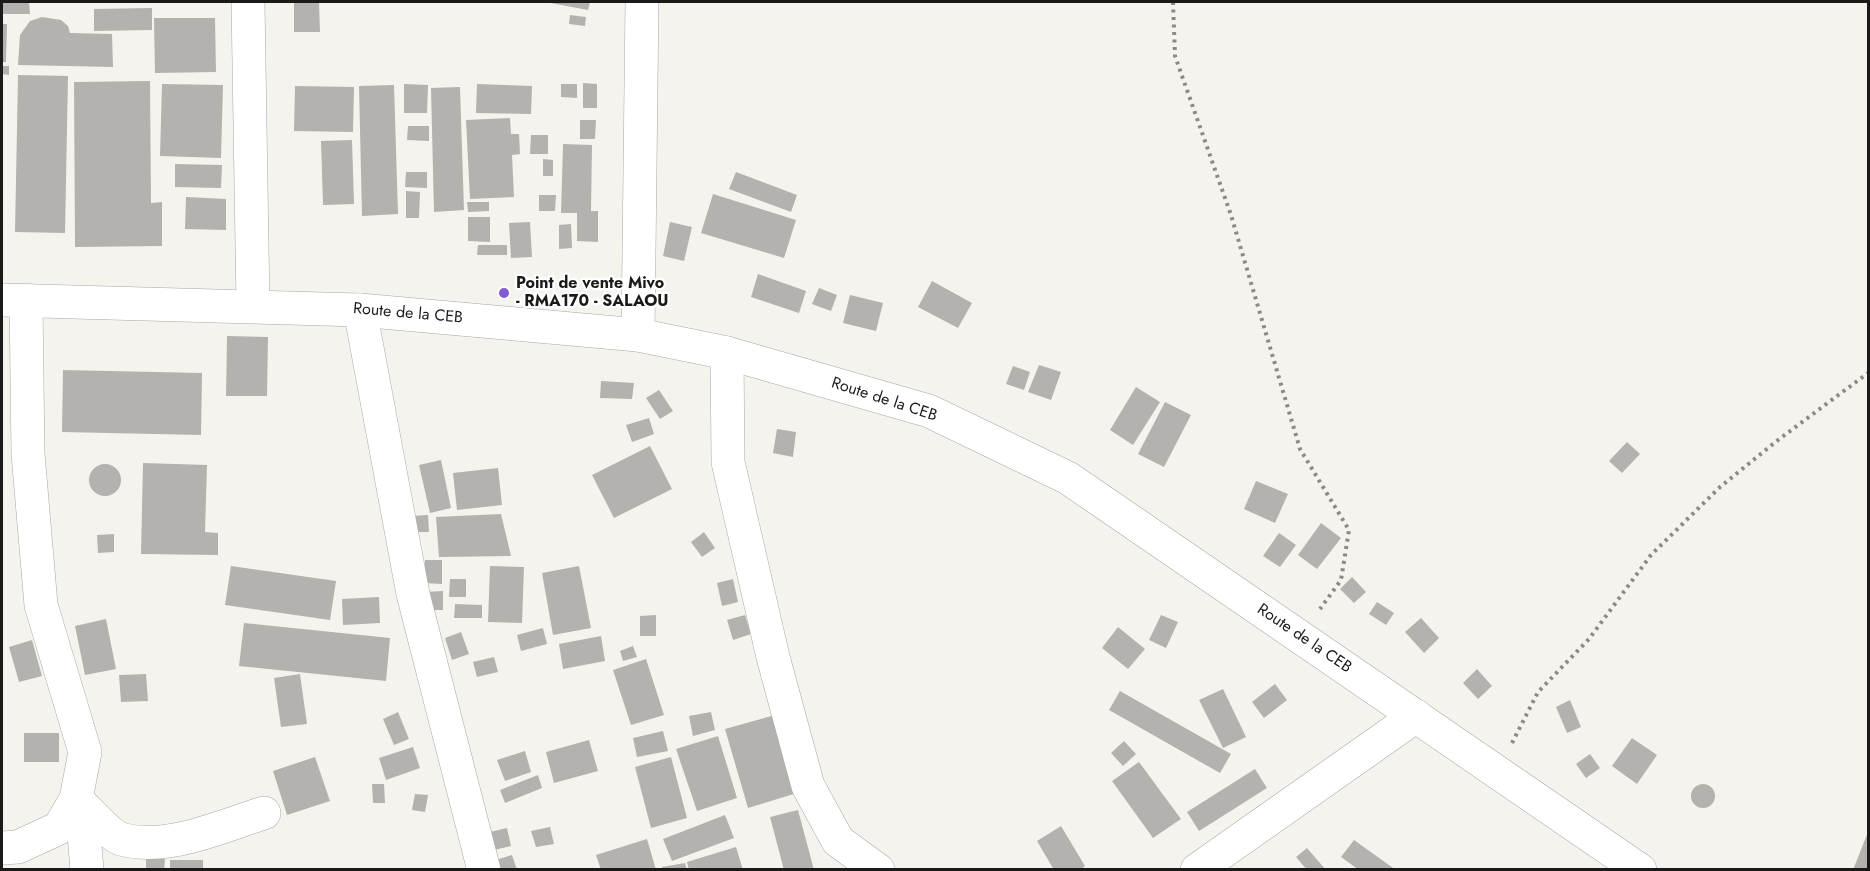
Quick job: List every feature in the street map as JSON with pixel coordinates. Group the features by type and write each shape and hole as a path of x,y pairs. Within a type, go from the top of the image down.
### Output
{"street":[{"path":"248,2 253,306"},
{"path":"638,335 642,2"},
{"path":"2,848 18,847 59,828 76,799 85,752 41,605 14,300"},
{"name":"Route de la CEB","path":"14,300 360,310 638,335 727,353 929,411 1068,478 1498,770 1640,870"},
{"path":"360,310 413,594 484,870"},
{"path":"727,353 728,462 773,657 808,786 837,841 878,870"},
{"path":"1197,870 1416,716"},
{"path":"76,799 119,838 155,843 191,835 264,813"},
{"path":"76,799 84,834 87,870"}],"path":[{"path":"1173,2 1175,56 1231,215 1300,449 1349,530 1341,580 1300,636"},
{"path":"1498,770 1538,692 1589,639 1651,555 1720,487 1778,440 1869,373"}],"building":[{"path":"2,2 29,2 30,14 2,14"},
{"path":"294,2 319,2 320,32 294,32"},
{"path":"545,2 590,2 588,10"},
{"path":"152,8 152,30 94,31 94,9"},
{"path":"570,15 586,17 585,26 569,24"},
{"path":"42,17 61,20 68,26 70,33 112,34 113,67 18,65 20,35 30,21"},
{"path":"154,18 215,18 216,72 155,73"},
{"path":"2,24 7,24 6,62 2,62"},
{"path":"2,66 9,66 9,75 2,74"},
{"path":"18,75 68,76 65,233 15,232"},
{"path":"150,81 151,203 162,202 162,246 75,247 74,82"},
{"path":"583,83 597,84 597,108 583,108"},
{"path":"162,84 223,85 221,158 160,156"},
{"path":"404,84 428,85 427,113 404,113"},
{"path":"477,84 532,86 531,114 476,113"},
{"path":"561,84 577,84 577,98 561,97"},
{"path":"394,85 398,214 362,216 359,86"},
{"path":"295,86 354,87 353,132 294,131"},
{"path":"460,87 464,210 434,212 431,88"},
{"path":"510,118 511,134 519,134 520,154 512,155 514,197 470,199 466,120"},
{"path":"580,120 596,120 595,139 580,139"},
{"path":"408,126 429,126 429,141 407,140"},
{"path":"531,135 548,135 548,154 530,154"},
{"path":"352,140 354,204 323,205 321,141"},
{"path":"563,144 592,145 591,211 598,211 598,242 577,241 577,213 561,213"},
{"path":"543,159 553,160 553,176 543,176"},
{"path":"175,164 222,165 221,188 175,187"},
{"path":"406,172 427,172 427,188 405,187"},
{"path":"736,172 797,195 791,212 729,189"},
{"path":"406,191 420,192 419,218 406,218"},
{"path":"713,194 796,220 784,258 701,233"},
{"path":"539,195 556,195 555,211 539,211"},
{"path":"186,197 226,199 226,230 185,229"},
{"path":"467,202 489,202 489,211 468,212"},
{"path":"468,217 490,217 490,242 468,241"},
{"path":"530,222 532,257 511,258 509,223"},
{"path":"670,222 692,227 684,261 663,256"},
{"path":"571,224 572,248 559,249 559,225"},
{"path":"478,245 507,245 507,255 477,255"},
{"path":"758,274 806,291 799,313 751,297"},
{"path":"932,281 972,303 958,328 918,307"},
{"path":"819,288 837,295 831,311 812,304"},
{"path":"850,295 883,303 876,331 843,323"},
{"path":"227,336 268,337 267,396 226,396"},
{"path":"1039,365 1061,372 1051,400 1028,392"},
{"path":"1013,366 1030,372 1024,390 1006,384"},
{"path":"63,370 202,373 201,435 62,432"},
{"path":"601,381 634,383 632,399 600,398"},
{"path":"1136,387 1160,402 1133,445 1110,430"},
{"path":"659,390 673,411 660,419 646,398"},
{"path":"1165,402 1191,415 1164,467 1138,454"},
{"path":"649,418 654,434 632,442 626,425"},
{"path":"777,429 796,432 793,457 773,453"},
{"path":"1627,442 1640,454 1622,473 1609,461"},
{"path":"650,446 672,489 614,518 592,475"},
{"path":"441,460 451,508 430,513 419,465"},
{"path":"143,463 207,465 205,532 218,533 218,555 141,554"},
{"path":"105,464 116,469 121,480 116,491 105,496 94,491 89,480 94,469"},
{"path":"498,468 502,505 457,510 453,473"},
{"path":"1256,481 1288,494 1275,523 1244,509"},
{"path":"501,514 511,556 439,557 436,517"},
{"path":"428,515 429,532 411,532 411,516"},
{"path":"1321,523 1341,538 1317,569 1298,555"},
{"path":"704,532 715,548 702,557 691,542"},
{"path":"1279,533 1296,545 1280,567 1263,556"},
{"path":"114,534 114,552 98,553 97,535"},
{"path":"425,560 442,560 442,584 424,583"},
{"path":"231,566 336,581 330,620 225,605"},
{"path":"490,566 524,567 522,623 488,622"},
{"path":"579,566 591,628 553,635 542,573"},
{"path":"1352,577 1366,592 1354,603 1340,589"},
{"path":"450,579 466,579 466,597 449,597"},
{"path":"733,579 738,602 722,606 717,583"},
{"path":"443,591 443,610 426,610 425,592"},
{"path":"379,597 380,623 343,625 342,599"},
{"path":"1377,602 1394,613 1386,625 1369,614"},
{"path":"455,604 482,605 482,618 454,618"},
{"path":"656,615 656,636 640,636 640,616"},
{"path":"745,615 751,634 733,640 727,620"},
{"path":"1161,615 1178,622 1166,648 1149,640"},
{"path":"1421,618 1439,638 1424,653 1405,632"},
{"path":"106,619 116,669 85,675 75,626"},
{"path":"244,623 390,638 386,681 239,666"},
{"path":"1118,627 1145,649 1128,669 1102,648"},
{"path":"543,628 547,644 521,651 517,635"},
{"path":"461,632 469,654 452,660 445,638"},
{"path":"601,636 605,661 563,669 559,644"},
{"path":"32,640 42,676 19,682 9,647"},
{"path":"633,646 637,657 623,661 620,651"},
{"path":"494,657 498,672 477,677 473,662"},
{"path":"646,659 664,715 631,725 613,670"},
{"path":"1477,669 1492,686 1478,699 1463,683"},
{"path":"146,674 148,701 121,702 119,675"},
{"path":"300,674 307,724 281,727 274,678"},
{"path":"1275,684 1287,700 1264,718 1252,702"},
{"path":"1223,689 1246,737 1223,748 1199,700"},
{"path":"1120,691 1231,754 1220,773 1109,710"},
{"path":"1570,700 1581,727 1567,733 1556,707"},
{"path":"398,712 409,739 394,745 383,719"},
{"path":"711,712 715,730 693,736 689,716"},
{"path":"775,715 797,793 748,808 725,729"},
{"path":"663,731 668,751 637,757 633,738"},
{"path":"24,733 59,733 59,762 24,762"},
{"path":"718,736 737,798 697,811 676,749"},
{"path":"1632,738 1657,755 1637,784 1612,766"},
{"path":"589,740 598,771 554,783 546,752"},
{"path":"1124,741 1136,754 1123,766 1111,753"},
{"path":"413,747 420,768 386,780 379,758"},
{"path":"525,751 531,772 505,781 497,760"},
{"path":"1590,754 1600,768 1586,778 1576,764"},
{"path":"315,757 330,801 287,815 273,771"},
{"path":"671,757 687,818 651,828 635,767"},
{"path":"1139,762 1181,819 1153,838 1112,781"},
{"path":"1255,769 1267,788 1199,831 1187,812"},
{"path":"538,775 542,788 505,803 500,790"},
{"path":"372,784 384,784 385,803 373,803"},
{"path":"1703,784 1711,788 1715,796 1711,804 1703,808 1695,804 1691,796 1695,788"},
{"path":"415,794 428,795 425,812 412,810"},
{"path":"798,810 814,870 784,870 770,817"},
{"path":"725,815 734,838 672,861 663,839"},
{"path":"1061,826 1085,866 1080,870 1054,870 1037,841"},
{"path":"550,827 554,844 536,847 531,831"},
{"path":"507,828 511,846 494,850 490,832"},
{"path":"1868,832 1868,870 1853,870"},
{"path":"647,839 656,870 601,870 596,855"},
{"path":"1354,840 1396,870 1359,870 1341,857"},
{"path":"736,847 743,870 689,870 687,862"},
{"path":"1307,848 1326,870 1307,870 1296,857"},
{"path":"512,855 517,870 492,870 489,862"},
{"path":"146,859 165,859 164,870 146,870"},
{"path":"170,860 203,860 203,870 170,870"},
{"path":"685,863 687,870 662,870 662,867"}],"place":[{"name":"Point de vente Mivo - RMA170 - SALAOU","path":"504,293"}]}
